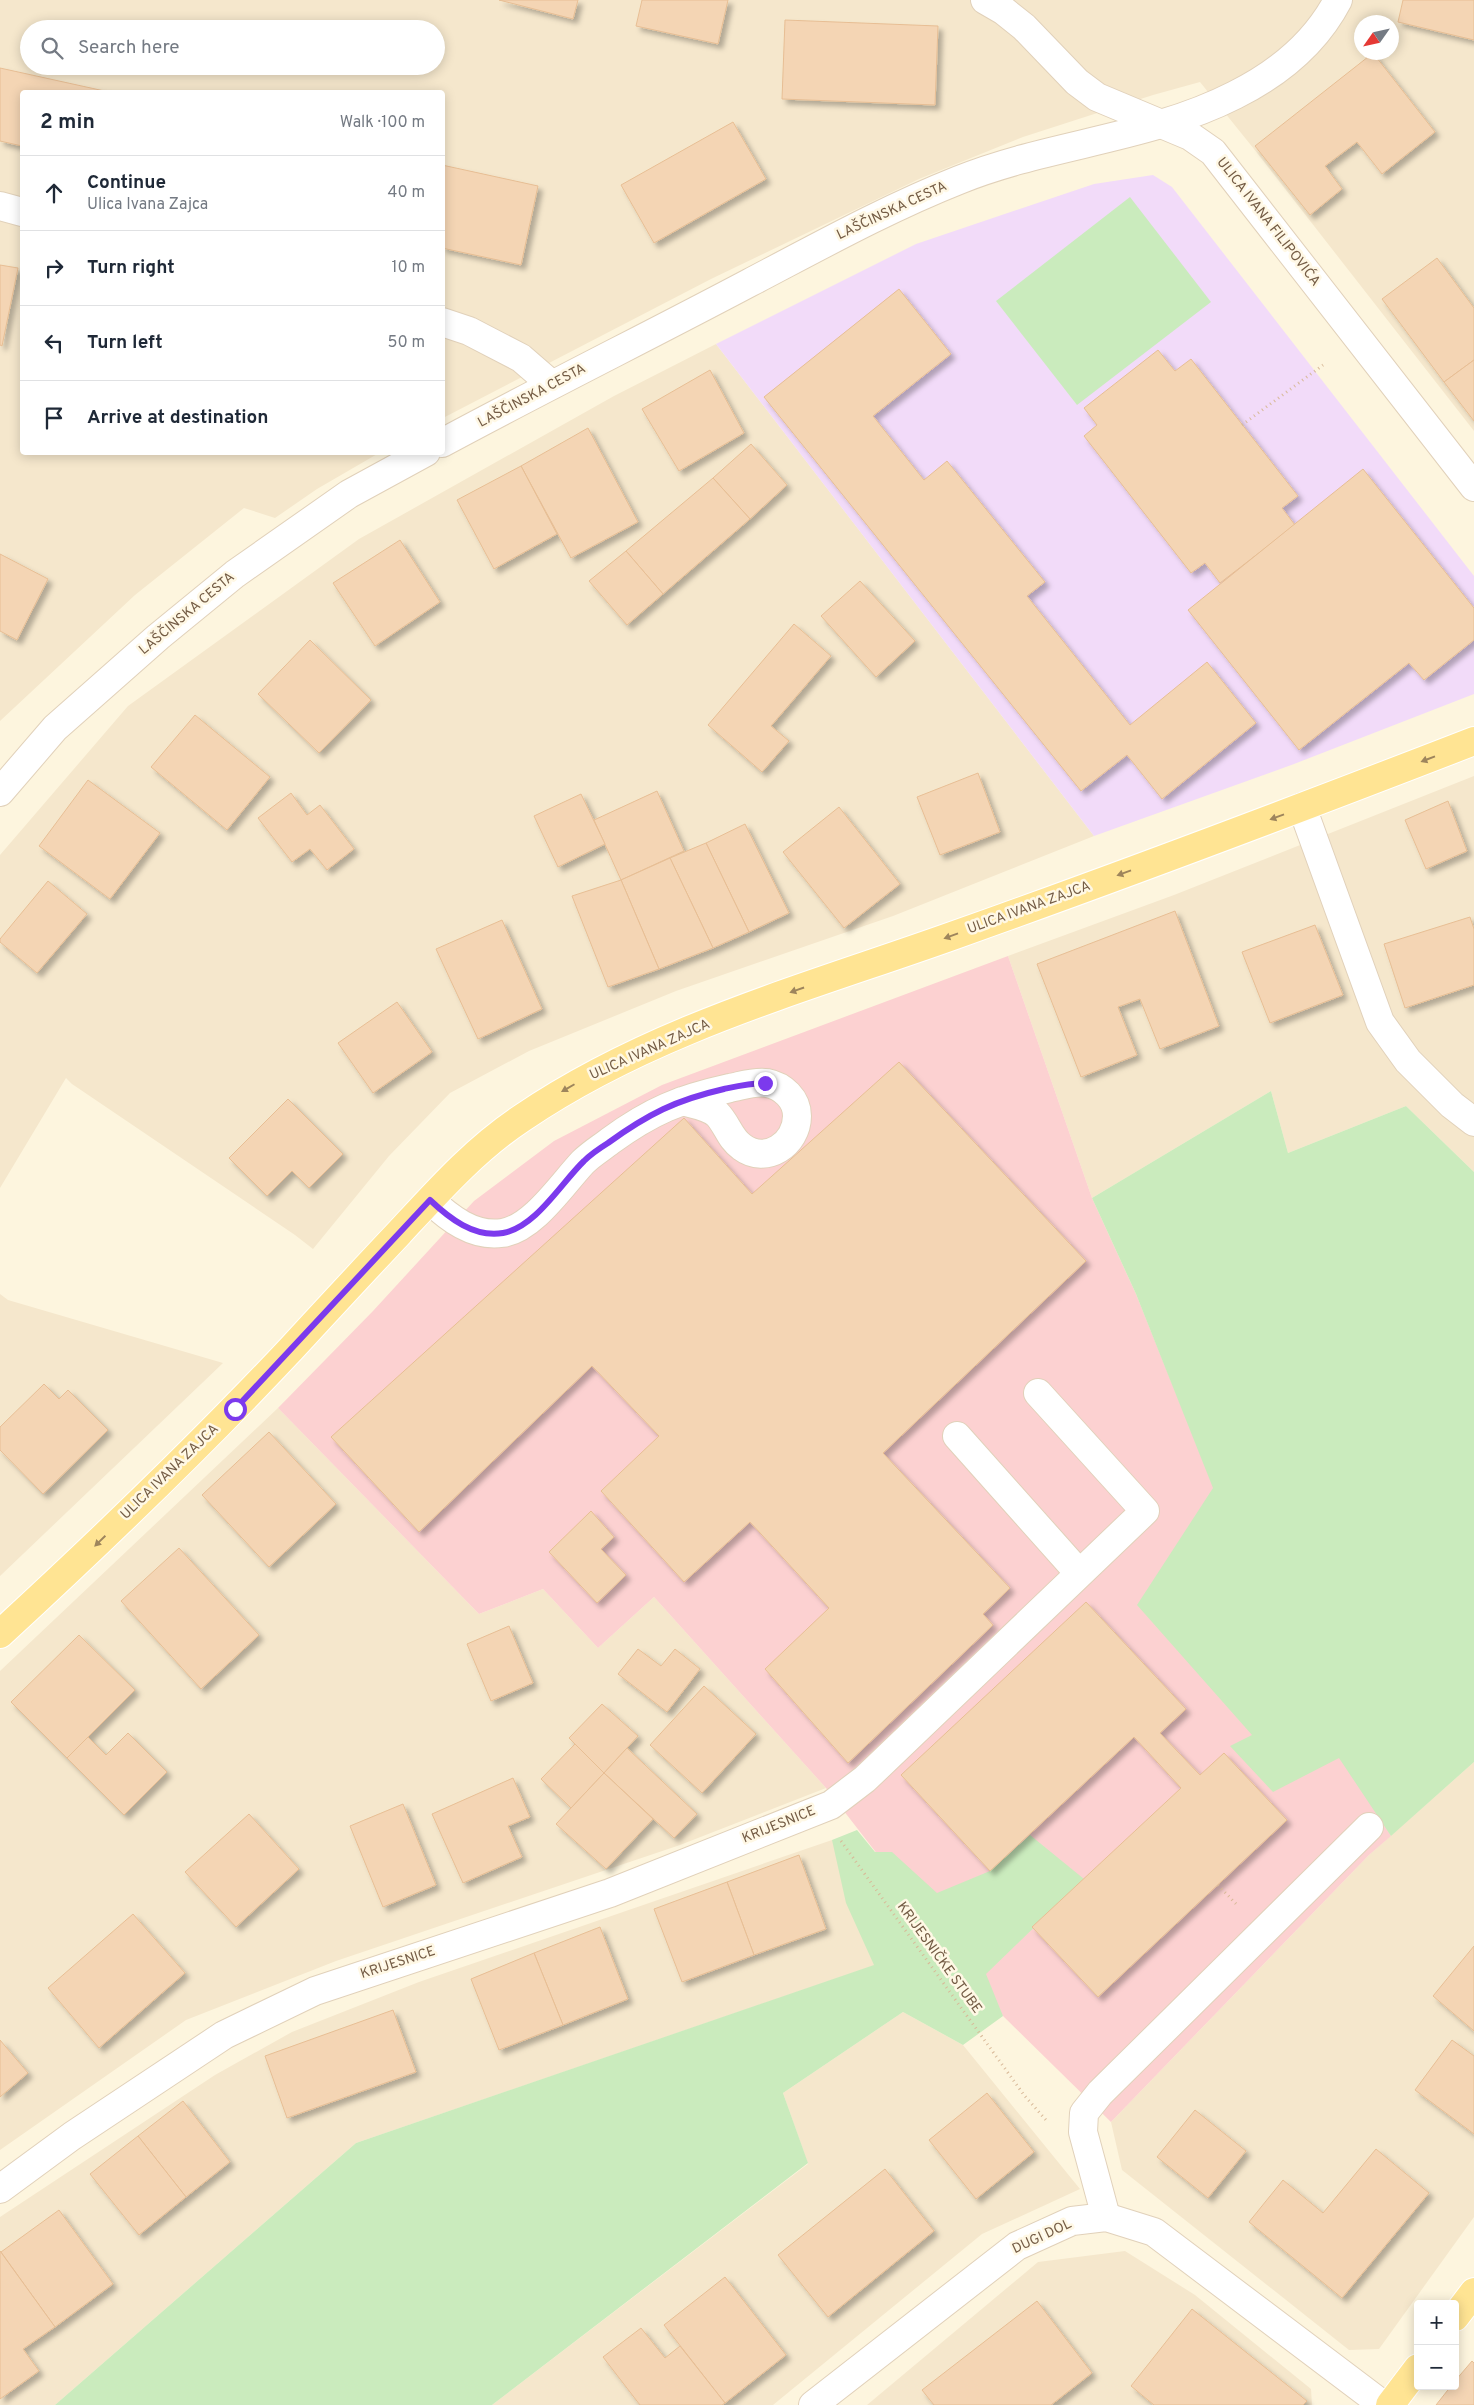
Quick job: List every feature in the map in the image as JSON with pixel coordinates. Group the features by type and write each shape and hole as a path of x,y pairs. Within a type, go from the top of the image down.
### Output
{"main road":[{"name":"ULICA IVANA ZAJCA","path":"0,1634 61,1578 235,1409 430,1200 488,1144 517,1121 564,1091 610,1065 682,1033 979,926 1474,742"},
{"path":"1459,2312 1474,2292"},
{"path":"1390,2405 1414,2373"}],"street":[{"name":"ULICA IVANA FILIPOVIĆA","path":"985,0 1004,11 1024,27 1077,82 1097,97 1190,136 1214,152 1474,487"},
{"name":"LAŠČINSKA CESTA","path":"445,442 551,384 905,202 973,174 1161,123 1219,102 1265,78 1290,61 1314,38 1329,18 1338,0"},
{"path":"0,206 20,211"},
{"path":"445,323 469,331 521,358 551,384"},
{"name":"LAŠČINSKA CESTA","path":"0,792 55,728 158,636 235,574 349,494 420,455"},
{"path":"1302,807 1380,1022 1408,1061 1452,1105 1474,1122"},
{"path":"430,1200 445,1214 465,1227 480,1232 503,1233 522,1225 540,1210 585,1160 627,1129 659,1109 682,1100"},
{"name":"KRIJESNICE","path":"0,2189 72,2136 224,2035 315,1990 610,1893 831,1805 865,1779 1078,1573 1145,1512 1038,1393"},
{"path":"957,1436 1078,1573"},
{"path":"1106,2217 1083,2132 1084,2114 1100,2093 1369,1827"},
{"name":"DUGI DOL","path":"813,2405 1017,2246 1072,2221 1106,2217 1154,2232 1383,2405"}],"path":[{"path":"1242,425 1323,366"},
{"name":"KRIJESNIČKE STUBE","path":"835,1834 1024,2095"}],"shaded area":[{"path":"0,0 1474,0 1474,431 1200,82 1153,95 1023,137 919,179 711,279 445,417 445,90 20,90 20,455 376,455 317,489 275,518 244,508 135,595 0,721"},
{"path":"1153,175 1172,187 1474,576 1474,694 1294,764 1094,836 716,344 916,244 1094,184"},
{"path":"716,344 1094,836 893,916 676,991 529,1051 450,1093 389,1156 313,1249 72,1084 66,1078 0,1188 0,855 128,706 359,539 614,396"},
{"path":"1474,776 1474,1172 1406,1106 1288,1153 1271,1091 1092,1198 1008,956 1174,895"},
{"path":"1008,956 1092,1198 1136,1294 1214,1488 1391,1836 1369,1855 1111,2122 1003,2016 826,1788 654,1597 598,1648 543,1589 479,1614 278,1408 373,1311 474,1201 554,1141 662,1085"},
{"path":"0,1294 8,1300 223,1363 0,1576"},
{"path":"278,1408 479,1614 543,1589 598,1648 654,1597 826,1788 680,1845 336,1961 186,2020 0,2150 0,1671"},
{"path":"1474,1762 1474,2217 1379,2349 1349,2350 1122,2170 1111,2122 1369,1855"},
{"path":"832,1840 896,1958 356,2143 55,2405 0,2405 0,2217 215,2075 292,2032 419,1982"},
{"path":"903,2012 963,2045 1080,2189 982,2234 773,2405 492,2405 808,2164 783,2093"},
{"path":"1125,2251 1195,2295 1311,2389 1312,2405 867,2405 1038,2262"}],"green space":[{"path":"1130,197 1211,302 1077,405 996,301"},
{"path":"1271,1091 1288,1153 1406,1106 1474,1172 1474,1762 1391,1836 1339,1758 1273,1792 1230,1746 1252,1735 1137,1605 1213,1488 1136,1294 1092,1198"},
{"path":"857,1830 875,1852 892,1852 937,1893 990,1871 1030,1835 1084,1879 986,1974 1003,2016 963,2045 903,2012 783,2093 808,2163 492,2405 55,2405 356,2143 874,1965 846,1903 832,1840"}],"building":[{"path":"499,0 578,0 573,19"},
{"path":"642,0 728,0 718,44 636,26"},
{"path":"1403,0 1474,0 1474,40 1399,22"},
{"path":"785,20 938,26 935,105 782,99"},
{"path":"1364,60 1378,60 1435,132 1382,174 1357,142 1325,166 1342,189 1310,215 1255,146"},
{"path":"0,68 20,72 20,75 32,75 100,90 20,90 20,146 0,141"},
{"path":"733,122 766,179 654,243 621,185"},
{"path":"445,166 538,186 521,265 445,249"},
{"path":"1437,258 1474,308 1474,360 1444,382 1382,299"},
{"path":"0,265 18,268 2,346 0,345"},
{"path":"899,289 951,354 873,416 924,480 947,461 1045,582 1027,596 1130,725 1207,662 1256,723 1162,799 1127,755 1081,791 764,397"},
{"path":"1158,350 1175,371 1191,359 1298,496 1282,508 1295,525 1220,583 1205,563 1191,573 1084,436 1097,425 1084,408"},
{"path":"1474,360 1474,421 1444,382"},
{"path":"710,370 744,433 679,471 642,409"},
{"path":"588,428 638,522 571,558 521,466"},
{"path":"751,444 787,485 750,519 713,478"},
{"path":"521,466 557,534 494,569 457,500"},
{"path":"1363,469 1474,608 1474,640 1424,680 1409,663 1299,750 1188,610"},
{"path":"713,478 750,519 663,594 626,551"},
{"path":"400,540 440,602 375,646 333,583"},
{"path":"626,551 663,594 627,625 589,581"},
{"path":"0,554 48,579 17,640 0,631"},
{"path":"860,581 915,641 876,677 821,616"},
{"path":"794,624 831,656 771,726 789,741 762,772 708,725"},
{"path":"310,640 371,700 319,753 258,694"},
{"path":"195,715 270,777 227,830 151,767"},
{"path":"978,773 1000,832 940,855 917,797"},
{"path":"88,780 160,833 110,899 39,846"},
{"path":"657,791 684,851 621,880 594,820"},
{"path":"291,793 307,815 320,805 354,849 327,870 310,849 292,862 258,818"},
{"path":"581,794 605,844 558,867 534,816"},
{"path":"1448,801 1467,851 1426,869 1405,820"},
{"path":"839,807 900,884 844,928 783,852"},
{"path":"745,824 789,913 749,932 706,843"},
{"path":"706,843 749,932 713,948 670,858"},
{"path":"670,858 713,948 659,969 621,880"},
{"path":"621,880 659,969 608,987 572,896"},
{"path":"48,881 87,914 37,973 0,942 0,939"},
{"path":"1175,911 1219,1026 1160,1049 1140,999 1118,1007 1137,1055 1081,1077 1037,964"},
{"path":"1470,917 1474,929 1474,985 1405,1008 1384,944"},
{"path":"502,920 542,1009 478,1039 436,949"},
{"path":"1315,925 1343,995 1270,1023 1242,952"},
{"path":"397,1002 432,1052 373,1093 338,1043"},
{"path":"899,1062 1086,1261 883,1453 1010,1588 983,1614 993,1625 848,1763 765,1669 829,1608 750,1522 684,1582 601,1491 659,1436 592,1366 419,1532 331,1437 684,1118 752,1194"},
{"path":"288,1099 343,1154 309,1188 292,1171 267,1196 229,1158"},
{"path":"44,1384 59,1399 68,1390 108,1430 43,1494 0,1450 0,1427"},
{"path":"269,1432 336,1504 269,1567 202,1495"},
{"path":"591,1511 614,1537 601,1549 626,1575 597,1603 549,1552"},
{"path":"179,1548 259,1635 201,1689 121,1601"},
{"path":"1086,1602 1186,1709 1160,1733 1200,1775 1224,1753 1287,1820 1098,1997 1032,1927 1181,1788 1134,1737 990,1871 901,1775"},
{"path":"509,1626 533,1683 491,1701 467,1644"},
{"path":"79,1635 135,1690 67,1758 11,1702"},
{"path":"638,1649 661,1666 675,1649 700,1669 667,1712 618,1674"},
{"path":"704,1686 756,1734 702,1793 650,1745"},
{"path":"602,1704 638,1736 604,1773 569,1738"},
{"path":"128,1733 167,1772 124,1815 67,1758 88,1737 106,1755"},
{"path":"575,1744 604,1773 571,1808 541,1779"},
{"path":"627,1748 697,1814 674,1838 604,1773"},
{"path":"604,1773 653,1819 606,1869 556,1824"},
{"path":"513,1778 530,1817 508,1826 522,1857 463,1883 432,1814"},
{"path":"403,1804 436,1885 383,1907 350,1826"},
{"path":"249,1814 299,1869 236,1927 185,1872"},
{"path":"799,1855 826,1929 754,1955 727,1882"},
{"path":"727,1882 754,1955 682,1982 654,1909"},
{"path":"133,1914 185,1973 99,2048 48,1988"},
{"path":"600,1927 628,1999 563,2025 534,1953"},
{"path":"1474,1946 1474,2031 1433,1996"},
{"path":"534,1953 563,2025 499,2050 471,1979"},
{"path":"393,2010 416,2072 287,2118 265,2056"},
{"path":"0,2040 28,2073 0,2097"},
{"path":"1452,2040 1474,2056 1474,2134 1415,2090"},
{"path":"987,2093 1034,2152 976,2199 929,2140"},
{"path":"183,2101 230,2162 186,2197 138,2136"},
{"path":"1195,2110 1246,2151 1208,2198 1157,2157"},
{"path":"138,2136 186,2197 139,2235 90,2174"},
{"path":"1376,2149 1429,2193 1342,2298 1249,2222 1283,2180 1323,2213"},
{"path":"885,2169 934,2231 828,2317 778,2255"},
{"path":"59,2210 113,2284 55,2327 1,2252"},
{"path":"0,2251 55,2327 23,2349 39,2371 0,2399"},
{"path":"725,2277 786,2355 725,2403 664,2325"},
{"path":"1037,2301 1092,2373 1051,2405 934,2405 922,2390"},
{"path":"1192,2309 1307,2401 1303,2405 1154,2405 1131,2386"},
{"path":"641,2328 665,2358 680,2346 725,2403 722,2405 640,2405 603,2357"},
{"path":"1472,2361 1474,2363 1474,2405 1436,2405 1448,2390 1459,2390 1459,2376"}],"route":[{"path":"235,1409 430,1200 445,1214 465,1227 480,1232 503,1233 522,1225 540,1210 585,1160 627,1129 659,1109 693,1096 754,1083 765,1083"}]}
